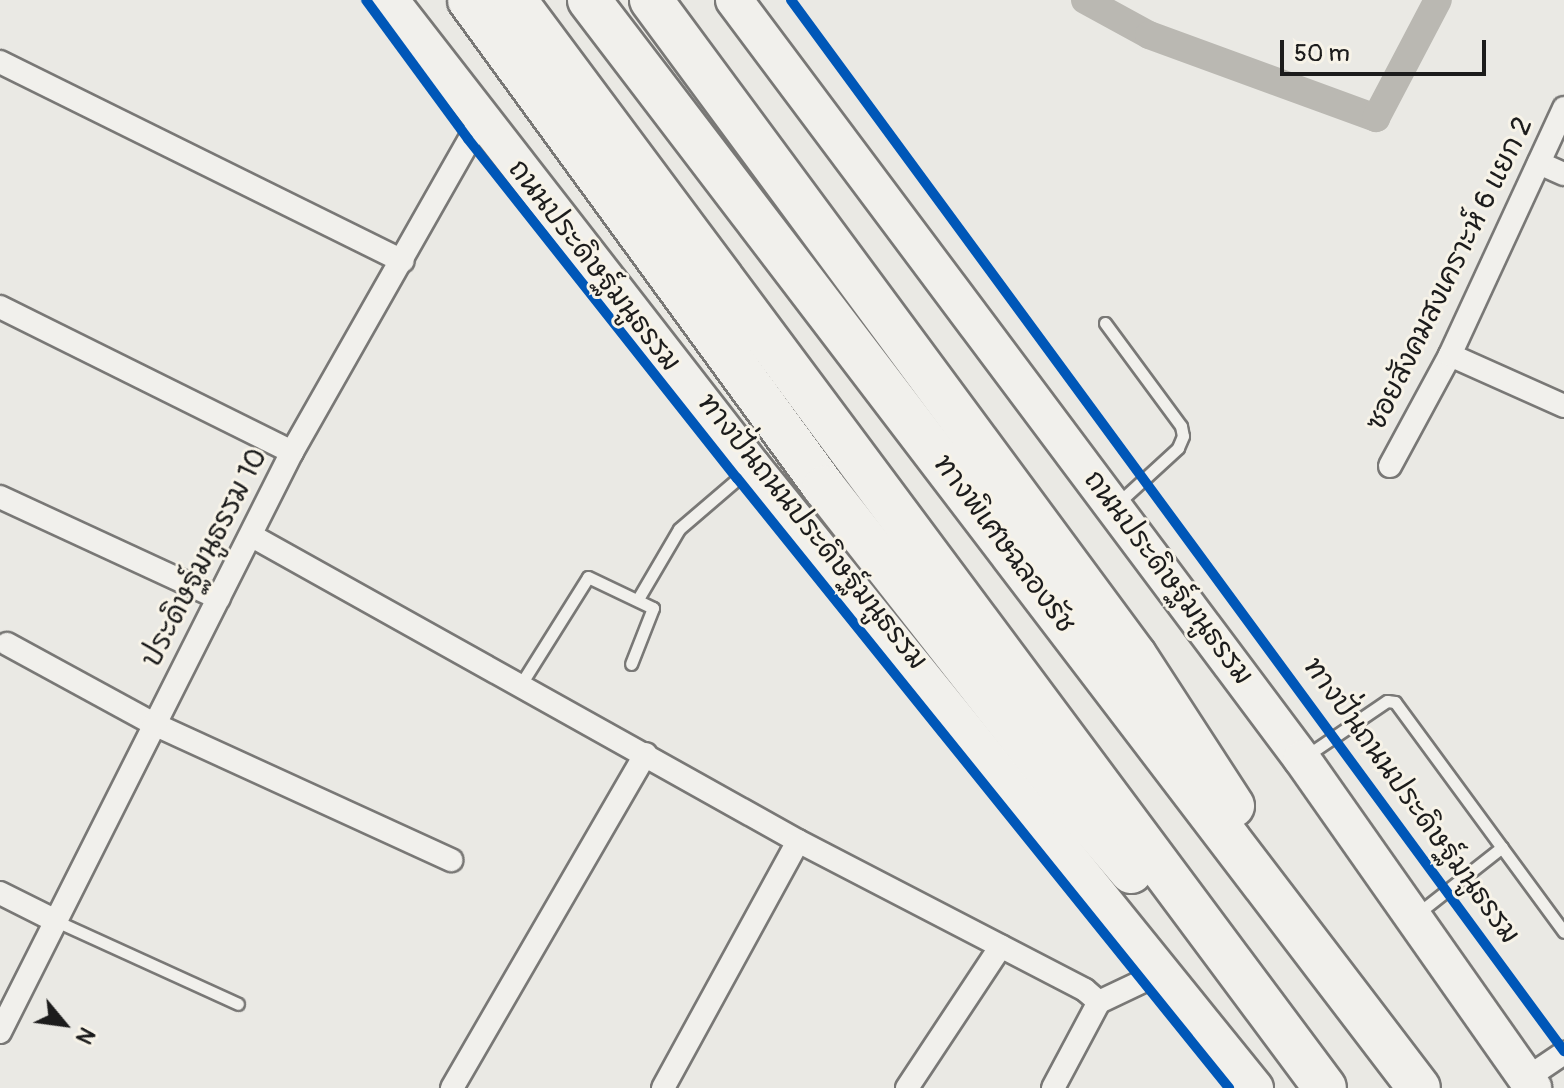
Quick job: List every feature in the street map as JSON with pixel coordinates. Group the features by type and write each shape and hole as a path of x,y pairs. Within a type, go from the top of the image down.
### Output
{"highway":[{"path":"469,0 824,487 1001,715 1133,873 1217,946"},
{"path":"515,0 1325,1088"},
{"name":"ทางพิเศษฉลองรัช","path":"589,0 1419,1088"},
{"path":"651,0 1144,668 1226,791 1262,880"}],"main road":[{"name":"ถนนประดิษฐ์มนูธรรม","path":"390,0 480,121 752,466 1255,1088"},
{"name":"ถนนประดิษฐ์มนูธรรม","path":"734,0 1302,759 1530,1083"}],"street":[{"path":"0,62 402,261"},
{"name":"ซอยสังคมสงเคราะห์ 6 แยก 2","path":"1390,466 1450,355 1564,108"},
{"name":"ประดิษฐ์มนูธรรม 10","path":"0,1032 292,452 480,121"},
{"path":"1539,163 1564,174"},
{"path":"0,307 292,452"},
{"path":"1450,355 1564,406"},
{"path":"0,497 219,598"},
{"path":"252,536 798,841 1001,946 1099,1002"},
{"path":"7,644 154,724 451,860"},
{"path":"452,1088 646,754"},
{"path":"663,1088 798,841"},
{"path":"0,893 54,920"},
{"path":"907,1088 1001,946"},
{"path":"1053,1088 1099,1002 1160,973"},
{"path":"1530,1083 1564,1053"}],"lane":[{"path":"1105,323 1181,426 1183,436 1178,448 1115,506"},
{"path":"638,599 679,529 752,466"},
{"path":"521,684 580,582 597,579 653,608 653,618 631,664"},
{"path":"1302,759 1387,701 1395,702 1564,932"},
{"path":"1413,918 1502,847"},
{"path":"54,920 238,1004"}],"waterway":[{"path":"1085,0 1149,35 1376,118 1438,0"}],"cycle path":[{"name":"ทางปั่นถนนประดิษฐ์มนูธรรม","path":"366,0 468,139 1229,1088"},
{"name":"ทางปั่นถนนประดิษฐ์มนูธรรม","path":"791,0 1564,1051"}]}
